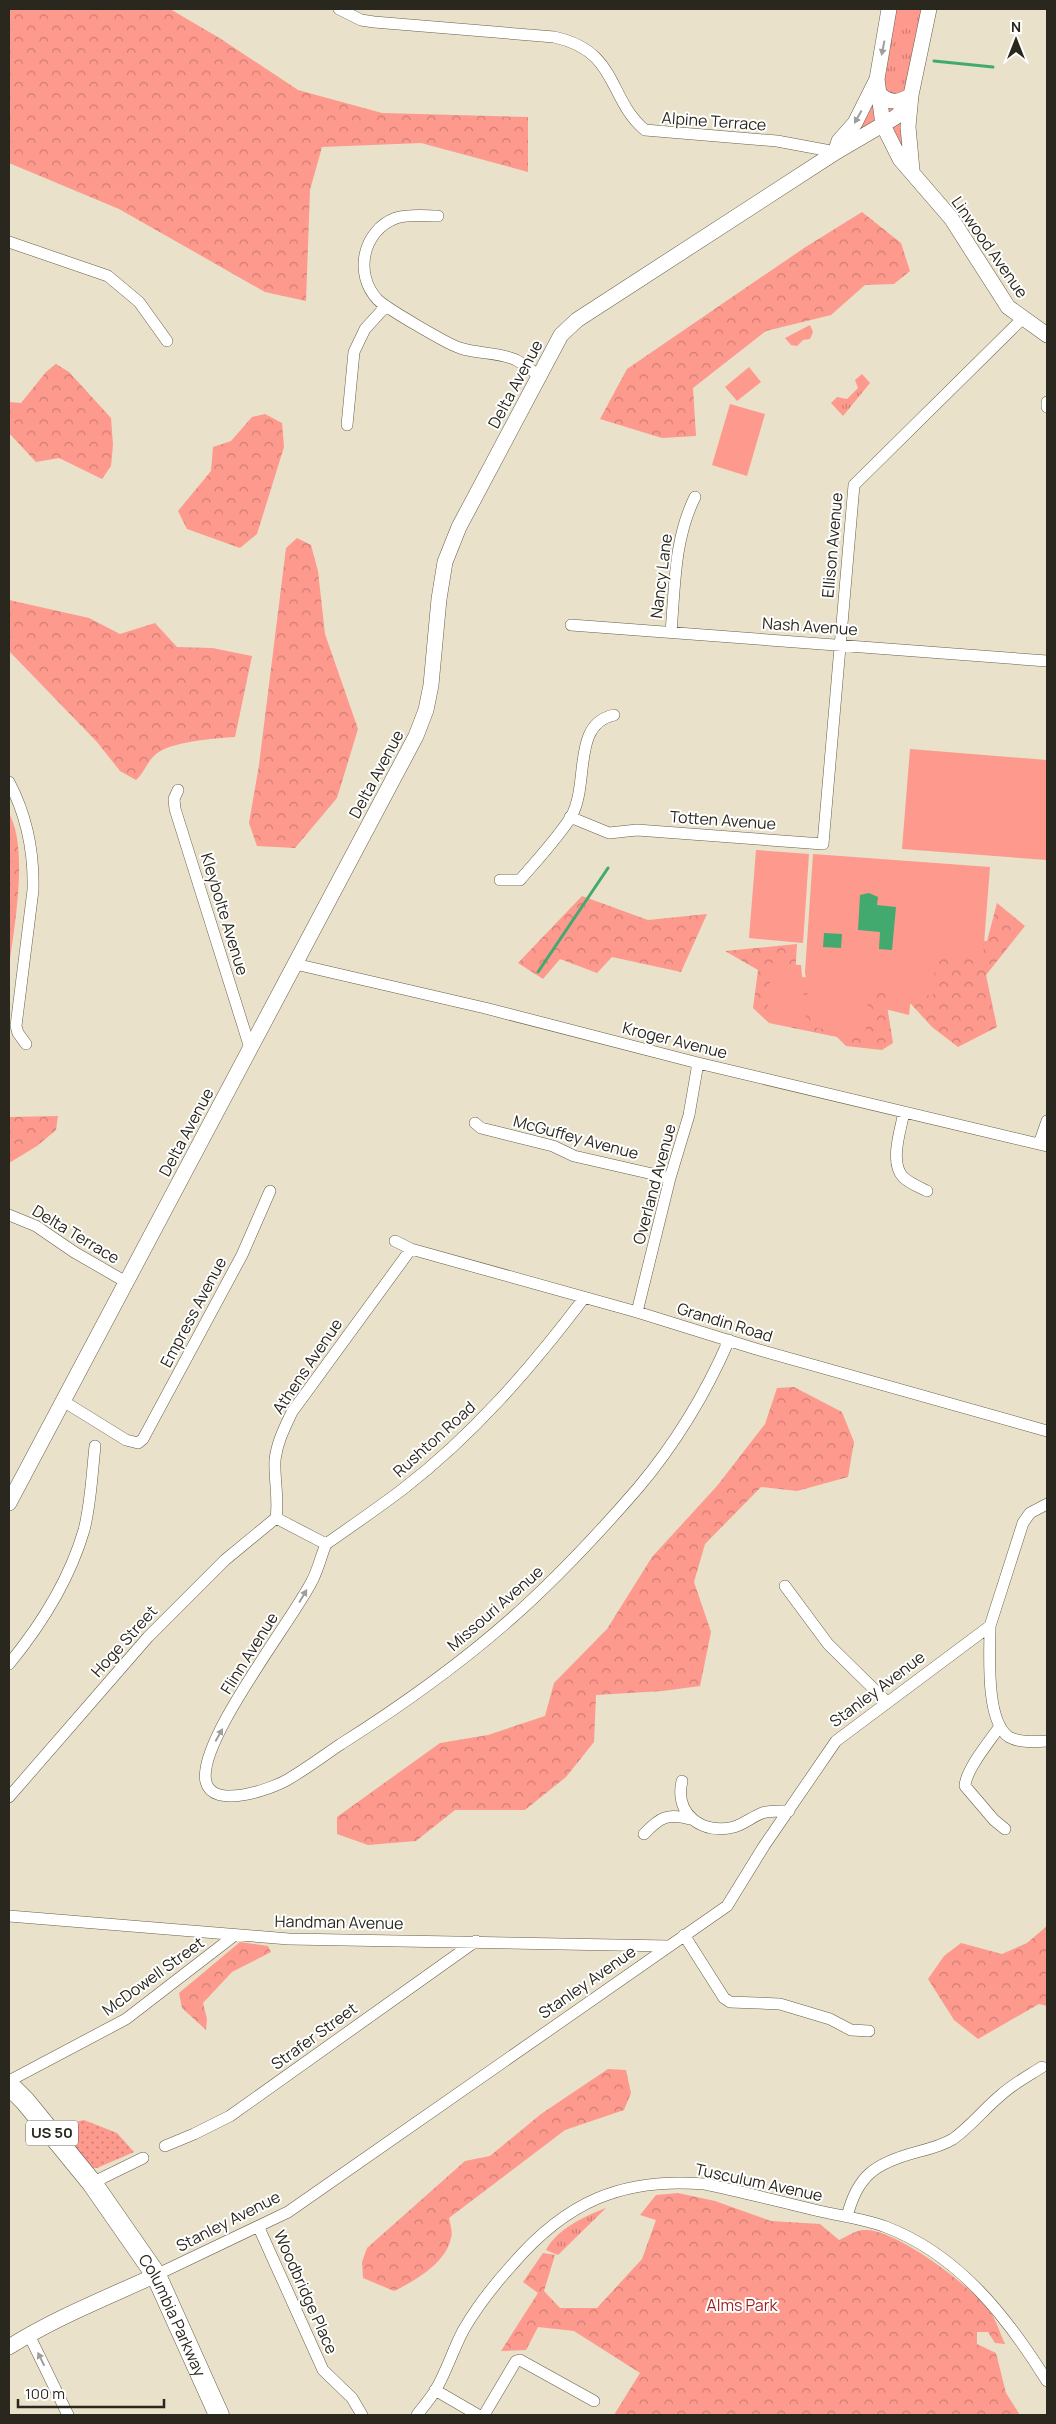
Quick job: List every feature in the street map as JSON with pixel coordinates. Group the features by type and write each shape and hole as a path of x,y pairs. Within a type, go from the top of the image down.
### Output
{"highway":[{"name":"Columbia Parkway","path":"9,2086 25,2101 92,2183 156,2276 219,2415"},
{"name":"Columbia Parkway","path":"9,2105 21,2115 93,2200 116,2220"}],"main road":[{"name":"Delta Avenue","path":"836,152 839,140 855,123 877,86 889,9"},
{"path":"912,170 908,127 911,95 929,10"},
{"path":"877,86 892,102 903,100 911,95"},
{"name":"Linwood Avenue","path":"877,86 883,125 897,154 951,218 998,294 1022,319 1047,336"},
{"name":"Delta Avenue","path":"9,1502 416,736 426,710 431,685 439,599 445,562 459,527 538,375 561,335 577,320 836,152 902,112 911,95"},
{"name":"Stanley Avenue","path":"9,2347 29,2334 156,2276"}],"street":[{"name":"Alpine Terrace","path":"339,9 360,20 374,22 554,37 570,40 583,47 601,63 635,122 645,130 777,141 836,152"},
{"path":"438,216 406,216 396,219 387,223 371,239 364,259 366,280 370,290 386,306 458,348 515,360 538,375"},
{"path":"9,242 108,276 130,292 166,340"},
{"path":"347,425 354,352 365,329 386,306"},
{"name":"Ellison Avenue","path":"822,844 838,645 854,485 1022,319"},
{"path":"1047,402 1047,407"},
{"name":"Nancy Lane","path":"671,632 679,544 683,526 695,497"},
{"name":"Nash Avenue","path":"571,625 1047,661"},
{"path":"500,880 520,880 570,817 578,801 590,730 600,720 614,715"},
{"path":"9,782 26,823 33,867 33,890 16,1026 18,1033 26,1044"},
{"name":"Kleybolte Avenue","path":"178,790 174,799 175,809 250,1048"},
{"name":"Totten Avenue","path":"570,817 609,833 637,830 822,844"},
{"name":"Kroger Avenue","path":"295,964 485,1008 698,1063 1043,1145"},
{"name":"Overland Avenue","path":"637,1312 670,1178 689,1115 698,1063"},
{"path":"904,1112 896,1160 897,1168 906,1179 927,1191"},
{"path":"1043,1145 1047,1120"},
{"name":"McGuffey Avenue","path":"475,1123 481,1128 553,1146 574,1156 670,1178"},
{"name":"Empress Avenue","path":"63,1401 126,1440 138,1443 147,1434 242,1255 270,1191"},
{"name":"Delta Terrace","path":"9,1215 36,1226 74,1252 126,1282"},
{"name":"Grandin Road","path":"395,1241 410,1249 637,1312 1047,1431"},
{"name":"Athens Avenue","path":"276,1518 278,1508 275,1459 278,1442 292,1412 410,1249"},
{"name":"Rushton Road","path":"326,1544 404,1488 478,1422 542,1353 584,1298"},
{"name":"Missouri Avenue","path":"206,1781 214,1792 233,1796 259,1791 285,1781 377,1721 472,1652 554,1579 640,1486 687,1420 708,1385 729,1340"},
{"path":"9,1664 39,1622 70,1568 84,1528 95,1446"},
{"path":"1047,1504 1030,1513 1022,1524 990,1626 990,1680 1000,1726 1010,1737 1026,1742 1047,1741"},
{"path":"276,1518 326,1544"},
{"name":"Hoge Street","path":"9,1797 148,1637 225,1560 276,1518"},
{"name":"Flinn Avenue","path":"206,1781 206,1770 214,1743 239,1697 312,1581 326,1544"},
{"path":"785,1586 828,1644 887,1702"},
{"name":"Stanley Avenue","path":"156,2276 259,2228 288,2212 726,1906 764,1846 836,1741 990,1626"},
{"path":"1000,1726 972,1768 966,1780 966,1786 994,1820 1006,1829"},
{"path":"682,1781 680,1797 685,1813 690,1819"},
{"path":"644,1834 667,1816 676,1815 690,1819 703,1826 720,1829 735,1827 760,1814 789,1811"},
{"name":"Handman Avenue","path":"9,1916 289,1939 669,1946"},
{"name":"McDowell Street","path":"9,2081 126,2019 235,1935"},
{"path":"684,1935 724,1998 730,2002 780,2004 830,2019 850,2030 869,2031"},
{"name":"Strafer Street","path":"164,2146 230,2116 476,1941"},
{"path":"846,2218 852,2196 859,2183 873,2172 888,2161 951,2140 984,2113 1001,2094 1042,2066"},
{"path":"92,2183 143,2158"},
{"name":"Tusculum Avenue","path":"417,2415 435,2390 464,2329 493,2286 550,2226 586,2201 630,2186 676,2182 697,2183 885,2227 913,2241 957,2271 996,2308 1047,2381"},
{"name":"Woodbridge Place","path":"259,2228 323,2370 352,2398 362,2415"},
{"path":"29,2334 68,2415"},
{"path":"484,2415 516,2361 520,2360 594,2401"},
{"path":"435,2390 478,2415"}],"green space":[{"path":"9,9 170,9 221,39 298,90 382,113 528,117 528,172 421,143 322,147 310,190 306,301 265,292 119,209 9,163"},
{"path":"889,9 930,9 911,95 912,170 882,125 839,141 860,113"},
{"path":"862,212 901,243 910,271 894,284 865,285 831,315 766,331 693,388 696,436 662,438 600,419 627,369 804,248"},
{"path":"810,325 813,332 810,339 803,340 797,346 791,345 785,338"},
{"path":"56,364 69,372 111,418 113,445 111,466 102,479 59,458 36,462 9,433 9,402 21,403 46,372"},
{"path":"749,367 761,382 737,401 725,387"},
{"path":"862,374 870,383 843,416 831,403 837,397 847,399 858,388 855,380"},
{"path":"730,404 765,414 747,476 712,465"},
{"path":"265,414 282,423 284,447 257,534 240,548 187,529 178,511 211,471 213,447 231,441 252,417"},
{"path":"297,538 311,545 318,571 325,634 358,729 337,798 295,848 257,846 249,823 259,765 286,548"},
{"path":"9,600 89,618 120,634 155,623 177,647 212,648 252,656 235,737 216,738 170,747 155,755 136,780 120,771 97,742 9,651"},
{"path":"910,749 1047,760 1047,860 902,849"},
{"path":"9,814 15,829 19,867 9,967"},
{"path":"756,850 809,854 803,943 749,938"},
{"path":"813,854 990,867 983,956 936,952 933,995 911,996 909,1015 885,1009 887,988 869,987 865,1040 811,1026 805,972"},
{"path":"582,896 648,920 707,914 681,972 612,957 597,973 560,959 543,979 518,963"},
{"path":"997,903 1025,926 986,975 997,1027 958,1047 932,1027 911,1004 887,1006 893,1043 882,1050 846,1046 837,1037 769,1023 753,1008 758,970 725,951 797,944 795,976 818,979 863,973 939,938 987,941"},
{"path":"771,963 801,965 807,1030 767,1020"},
{"path":"58,1116 56,1130 37,1146 9,1163 9,1117"},
{"path":"794,1387 842,1412 854,1442 848,1477 797,1491 761,1487 705,1544 694,1582 711,1632 700,1686 663,1691 596,1695 594,1742 566,1777 525,1810 455,1810 416,1841 368,1845 337,1834 337,1817 440,1743 488,1735 545,1716 554,1683 607,1629 652,1557 717,1486 765,1424 777,1388"},
{"path":"1047,1926 1047,2006 1039,2004 978,2039 954,2020 928,1979 944,1956 961,1943 1002,1954 1027,1943"},
{"path":"240,1942 268,1946 271,1952 232,1972 203,2003 207,2019 206,2030 182,2008 179,1993"},
{"path":"608,2069 626,2070 631,2093 624,2110 565,2130 449,2218 452,2233 448,2247 436,2263 411,2282 394,2291 363,2278 362,2262 367,2248 465,2161 490,2156 541,2114"},
{"path":"84,2120 117,2133 134,2152 97,2168 92,2168 58,2126"},
{"name":"Alms Park","path":"678,2193 715,2201 771,2221 820,2224 839,2240 854,2232 864,2230 894,2238 913,2248 968,2289 981,2301 997,2323 1005,2344 995,2343 988,2332 977,2332 977,2344 996,2353 1006,2393 1020,2415 614,2415 640,2373 574,2331 538,2327 526,2350 501,2351 538,2293 523,2282 543,2253 555,2255 544,2291 560,2308 597,2308 642,2259 656,2220 640,2215 656,2195"},
{"path":"606,2208 558,2255 546,2250 557,2236 572,2224"}],"shaded area":[{"path":"869,893 878,897 877,905 896,907 892,950 879,949 880,932 858,930 860,895"},
{"path":"824,933 842,934 841,948 823,947"}],"waterway":[{"path":"934,61 993,67"},
{"path":"538,972 608,868"}]}
